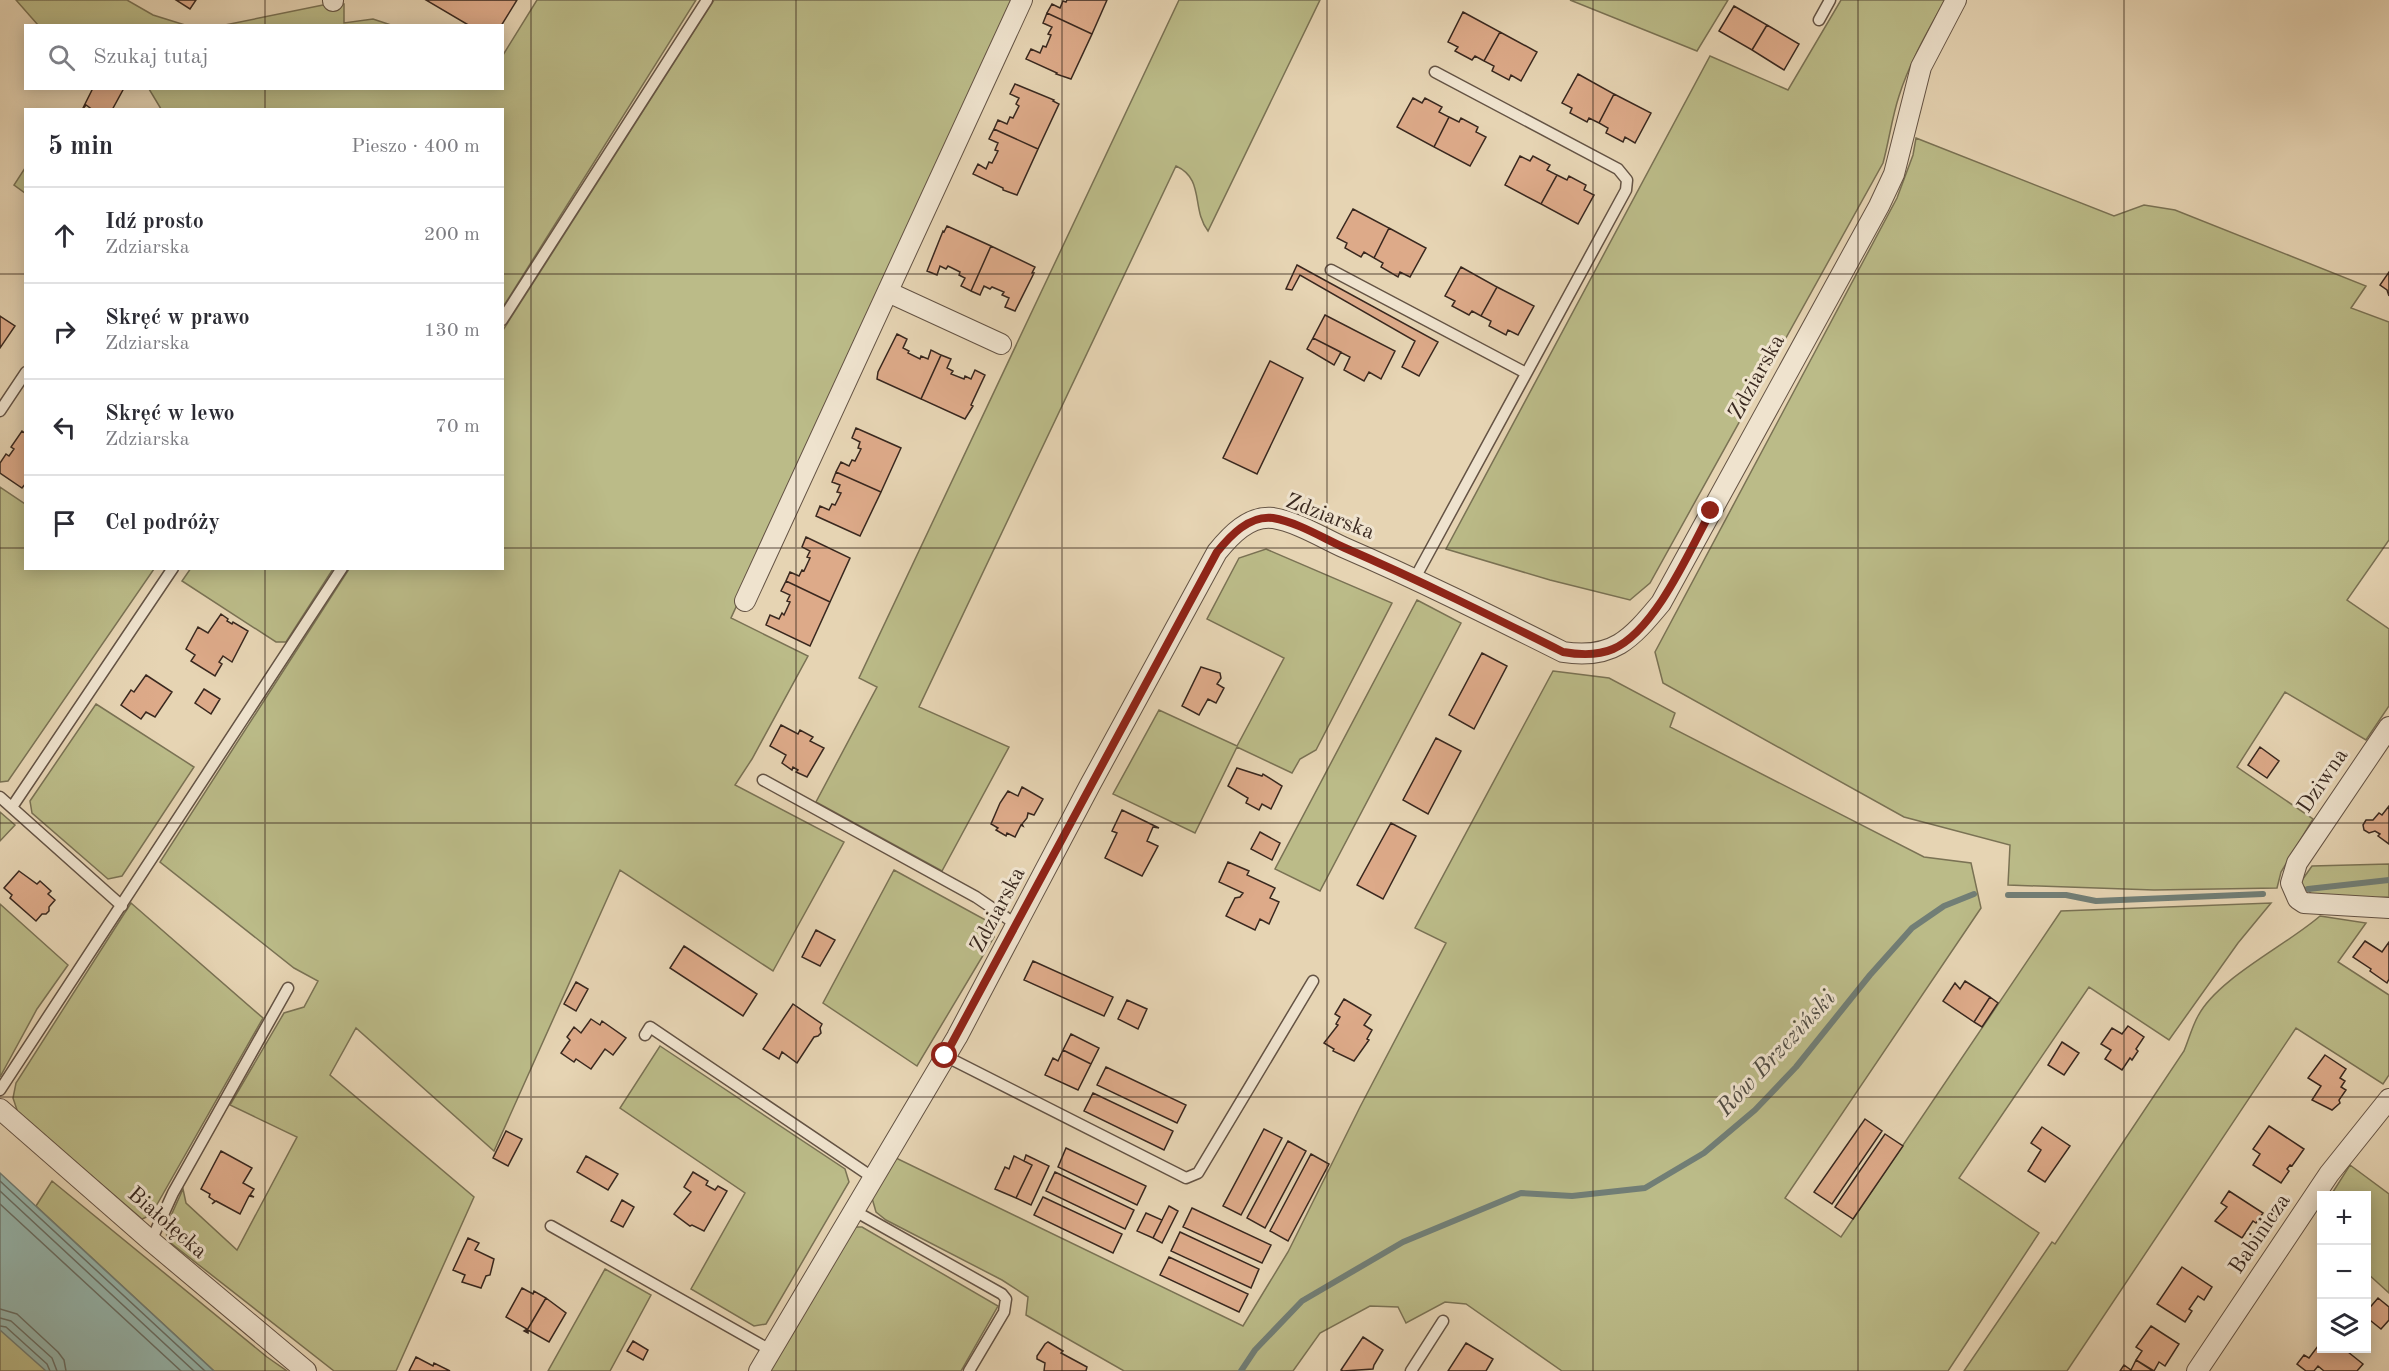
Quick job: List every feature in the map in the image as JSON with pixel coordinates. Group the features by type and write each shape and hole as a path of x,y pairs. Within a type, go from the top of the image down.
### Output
{"street":[{"path":"745,601 1022,0"},
{"name":"Zdziarska","path":"759,1371 945,1056 1212,562 1233,533 1255,521 1272,518 1294,525 1415,578 1563,652 1585,656 1614,648 1644,622 1661,603 1879,206 1894,174 1921,67 1956,0"},
{"path":"888,292 1001,344"},
{"name":"Dziwna","path":"2387,909 2304,903 2298,899 2291,883 2298,863 2389,727"},
{"name":"Babinicza","path":"2197,1371 2329,1174 2389,1099"},
{"name":"Białołęcka","path":"0,1109 151,1241 306,1371"}],"lane":[{"path":"504,318 707,0"},
{"path":"1819,20 1830,0"},
{"path":"1415,578 1626,190 1627,180 1618,169 1435,72"},
{"path":"1331,270 1526,373"},
{"path":"0,411 24,375"},
{"path":"12,807 172,570"},
{"path":"0,1090 341,570"},
{"path":"763,780 976,897 1017,925"},
{"path":"0,797 122,906"},
{"path":"945,1056 1186,1178 1198,1173 1313,981"},
{"path":"151,1241 173,1193 288,988"},
{"path":"645,1035 650,1027 872,1177"},
{"path":"853,1210 1002,1294 1006,1299 1004,1312 969,1371"},
{"path":"551,1226 772,1351"},
{"path":"1411,1371 1443,1321"}],"green space":[{"path":"16,0 127,0 153,15 182,24 37,24"},
{"path":"537,0 696,0 504,305 504,108 160,108 150,90 504,90 504,53"},
{"path":"714,0 1015,0 731,618 808,656 752,759 735,785 844,842 773,971 620,870 494,1151 356,1028 330,1075 474,1197 396,1371 334,1371 167,1240 166,1227 183,1189 186,1203 237,1250 297,1137 230,1105 284,1013 304,1007 318,981 294,968 160,862 348,570 504,570 504,328"},
{"path":"1179,0 1320,0 1208,231 1200,213 1191,179 1176,166 919,707 1009,747 942,871 816,802 877,687 859,678"},
{"path":"1570,0 1728,0 1697,51"},
{"path":"1841,0 1945,0 1903,83 1883,163 1650,583 1630,600 1550,580 1446,549 1710,56 1788,90"},
{"path":"344,4 344,23 373,19 388,24 230,24 323,5"},
{"path":"1916,138 2114,216 2144,205 2175,210 2366,286 2351,308 2389,322 2389,540 2347,600 2389,629 2389,706 2366,740 2285,692 2237,767 2313,819 2281,872 2277,888 2154,890 2008,885 2010,845 1904,817 1663,683 1655,652 1897,198 1913,155"},
{"path":"24,170 24,192 14,185"},
{"path":"0,487 24,503 24,570 153,570 8,781 0,782"},
{"path":"1266,549 1392,603 1316,750 1300,759 1292,773 1237,747 1195,833 1113,794 1159,710 1237,746 1284,658 1207,619 1239,558"},
{"path":"190,570 332,570 286,642 276,642 182,581"},
{"path":"1417,600 1461,623 1320,891 1275,869"},
{"path":"1553,671 1609,678 1675,713 1670,727 1924,857 1971,863 1981,908 1785,1198 1841,1237 2061,911 2271,903 2238,943 2169,1040 2089,987 1959,1178 2039,1233 1948,1371 1562,1371 1466,1304 1445,1302 1406,1323 1398,1307 1370,1306 1320,1333 1293,1371 1124,1371 1026,1315 1028,1297 1002,1280 886,1220 876,1212 872,1198 894,1157 1243,1326 1288,1252 1360,1107 1446,943 1415,928"},
{"path":"96,704 194,767 122,876 108,879 32,813 30,801"},
{"path":"0,812 15,825 0,841"},
{"path":"2389,864 2389,897 2336,900 2315,897 2300,883 2312,866"},
{"path":"894,870 991,923 994,937 917,1066 823,1003"},
{"path":"131,903 263,1018 151,1215 142,1219 18,1113 13,1098 16,1083"},
{"path":"0,904 68,965 37,1009 0,1077"},
{"path":"2320,916 2366,923 2338,962 2389,995 2389,1075 2383,1084 2296,1028 2067,1371 1964,1371 2052,1242 2055,1244 2184,1051 2196,1020 2208,1002 2237,975"},
{"path":"660,1046 845,1169 849,1182 766,1324 754,1326 691,1289 745,1193 620,1108"},
{"path":"2350,1165 2389,1194 2389,1293 2371,1277 2371,1191 2334,1191"},
{"path":"52,1181 287,1371 214,1371 36,1206"},
{"path":"855,1227 862,1227 998,1306 961,1371 769,1371"},
{"path":"605,1269 651,1295 610,1371 548,1371"},
{"path":"0,1326 50,1371 0,1371"}],"water":[{"path":"0,1173 214,1371 46,1371 0,1330"}],"building":[{"path":"176,0 196,0 190,9"},
{"path":"426,0 517,0 502,24 467,24"},
{"path":"1107,0 1092,34 1047,13 1052,4 1060,8 1063,1"},
{"path":"1734,6 1767,25 1752,50 1719,31"},
{"path":"1463,12 1500,32 1484,61 1475,56 1472,60 1455,51 1458,47 1448,42"},
{"path":"1047,13 1092,34 1071,79 1026,59 1031,49 1040,53 1043,46 1046,47 1051,35 1048,34 1052,27 1043,23"},
{"path":"1767,25 1799,44 1784,70 1752,50"},
{"path":"1500,32 1537,52 1521,81 1511,75 1509,80 1492,71 1494,66 1484,61"},
{"path":"1578,74 1614,94 1599,123 1589,118 1587,122 1570,113 1572,108 1562,103"},
{"path":"1015,84 1059,104 1038,149 994,129 998,120 1007,124 1019,106 1016,104 1019,98 1010,94"},
{"path":"92,90 123,90 113,108 90,108 86,105 83,108"},
{"path":"1614,94 1651,113 1635,143 1625,137 1623,142 1606,133 1608,128 1599,123"},
{"path":"1413,98 1422,103 1425,98 1442,107 1439,112 1449,117 1434,147 1397,127"},
{"path":"1449,117 1459,122 1461,118 1478,127 1476,132 1486,137 1470,166 1434,147"},
{"path":"994,129 1038,149 1017,195 973,174 978,164 986,169 998,151 995,150 998,143 989,139"},
{"path":"1520,156 1530,161 1533,156 1550,165 1547,170 1557,175 1541,204 1505,185"},
{"path":"1557,175 1567,180 1569,176 1586,185 1584,190 1594,195 1578,224 1541,204"},
{"path":"1353,209 1389,228 1374,258 1364,252 1361,257 1345,248 1347,243 1337,238"},
{"path":"947,226 991,246 971,291 961,286 965,278 959,275 960,272 948,266 946,269 940,266 937,275 927,271"},
{"path":"1389,228 1426,248 1410,277 1400,272 1398,277 1381,267 1383,263 1374,258"},
{"path":"991,246 1035,267 1015,311 1005,307 1009,298 1002,295 1004,292 984,286 980,295 971,291"},
{"path":"1297,265 1438,342 1419,376 1402,367 1415,341 1300,275 1292,290 1286,289"},
{"path":"1461,267 1497,287 1481,316 1472,311 1469,315 1452,306 1455,301 1445,296"},
{"path":"2389,272 2389,296 2387,290 2380,285"},
{"path":"1497,287 1534,306 1518,335 1508,330 1506,335 1489,326 1491,321 1481,316"},
{"path":"1325,315 1395,351 1381,379 1369,372 1364,381 1344,370 1350,357 1313,338"},
{"path":"0,316 15,326 0,348"},
{"path":"897,334 907,339 903,348 920,359 921,356 928,359 931,350 941,355 921,399 877,379 878,372"},
{"path":"1313,338 1341,352 1334,365 1307,349"},
{"path":"941,355 951,359 947,368 953,371 951,374 971,379 975,370 985,375 971,405 973,406 965,419 921,399"},
{"path":"1270,361 1303,378 1257,474 1223,458"},
{"path":"856,428 901,448 881,492 836,472 841,462 849,466 852,460 855,461 861,449 858,448 860,442 852,438"},
{"path":"22,431 24,432 24,486 22,488 0,473 0,463 6,454 9,456 14,449 11,447"},
{"path":"836,472 881,492 860,536 816,516 820,506 829,510 832,504 835,505 841,493 837,492 840,485 832,482"},
{"path":"806,537 850,558 830,602 786,581 790,572 799,576 810,558 807,557 810,551 802,547"},
{"path":"786,581 830,602 810,646 766,625 770,615 779,619 782,613 784,615 790,602 787,601 790,595 781,591"},
{"path":"221,614 228,619 227,621 248,631 232,662 223,656 219,662 222,664 215,676 191,661 195,655 186,649 198,627 208,633"},
{"path":"1482,653 1507,666 1474,729 1449,715"},
{"path":"1201,667 1220,673 1221,678 1217,684 1224,688 1216,703 1208,699 1199,715 1182,706"},
{"path":"146,675 172,692 155,717 146,712 141,719 121,705 131,690 134,692"},
{"path":"204,689 220,699 211,714 195,703"},
{"path":"781,725 798,734 800,730 813,737 810,741 824,748 807,777 796,772 798,770 793,767 792,770 782,763 786,755 770,746"},
{"path":"1436,738 1461,751 1428,814 1403,800"},
{"path":"2260,747 2279,761 2267,778 2248,765"},
{"path":"1237,768 1262,776 1263,774 1282,786 1271,809 1262,804 1259,810 1246,803 1248,798 1228,786"},
{"path":"1022,787 1043,799 1034,815 1028,813 1015,837 1007,833 1006,836 991,824 1008,791 1018,796"},
{"path":"2389,806 2389,844 2375,831 2369,833 2364,830 2363,825 2366,820 2373,820 2379,813 2382,815"},
{"path":"1122,810 1159,828 1153,827 1147,841 1158,846 1142,876 1105,858 1117,833 1112,831"},
{"path":"1391,823 1416,836 1383,899 1357,885"},
{"path":"1260,832 1280,843 1272,860 1251,849"},
{"path":"1228,862 1249,871 1247,875 1275,888 1270,898 1279,902 1269,924 1260,919 1255,930 1226,916 1235,898 1240,897 1243,893 1219,882"},
{"path":"19,871 37,884 40,881 51,891 48,894 55,900 49,907 49,911 42,914 36,921 10,898 12,895 4,888"},
{"path":"816,930 835,940 820,966 802,957"},
{"path":"2365,941 2382,952 2389,942 2389,979 2387,983 2353,957"},
{"path":"684,946 757,994 743,1016 670,968"},
{"path":"1033,961 1113,997 1104,1016 1024,980"},
{"path":"1965,981 1990,997 1974,1022 1943,1001 1955,983 1960,989"},
{"path":"576,982 588,989 576,1011 564,1004"},
{"path":"1990,997 1998,1003 1982,1027 1974,1022"},
{"path":"1344,999 1371,1015 1364,1025 1372,1030 1367,1039 1369,1040 1354,1061 1333,1051 1334,1049 1324,1043 1338,1025 1336,1024 1340,1017 1335,1014"},
{"path":"1127,1000 1147,1009 1138,1029 1118,1019"},
{"path":"793,1004 822,1024 821,1033 814,1037 797,1063 782,1052 779,1059 763,1049"},
{"path":"591,1019 600,1025 602,1021 626,1038 613,1055 605,1049 591,1069 576,1059 574,1062 561,1053 570,1040 567,1037 574,1027 581,1033"},
{"path":"2128,1026 2144,1037 2132,1060 2130,1058 2122,1070 2105,1059 2111,1050 2101,1044 2112,1028 2122,1034"},
{"path":"1071,1034 1099,1048 1091,1064 1063,1050"},
{"path":"2062,1042 2079,1053 2064,1075 2048,1065"},
{"path":"1063,1050 1091,1064 1078,1090 1045,1075 1053,1058 1058,1061"},
{"path":"2325,1055 2346,1069 2340,1078 2345,1081 2341,1087 2346,1090 2339,1100 2340,1103 2332,1110 2312,1100 2321,1086 2308,1078"},
{"path":"1106,1067 1186,1105 1177,1123 1097,1085"},
{"path":"1093,1093 1173,1131 1164,1150 1084,1111"},
{"path":"1865,1119 1882,1131 1832,1204 1814,1192"},
{"path":"2269,1126 2304,1149 2292,1166 2290,1165 2287,1169 2289,1171 2281,1183 2253,1165 2260,1154 2253,1149"},
{"path":"2042,1127 2070,1146 2045,1182 2028,1171 2041,1150 2031,1143"},
{"path":"1264,1129 1282,1138 1241,1215 1223,1206"},
{"path":"506,1131 522,1139 508,1166 493,1158"},
{"path":"1885,1134 1903,1146 1853,1219 1835,1207"},
{"path":"1288,1141 1306,1151 1265,1228 1247,1218"},
{"path":"1066,1148 1146,1186 1137,1205 1058,1167"},
{"path":"221,1151 252,1168 243,1183 254,1189 250,1195 254,1197 249,1196 240,1214 216,1201 212,1204 215,1201 209,1197 210,1194 201,1189"},
{"path":"1311,1154 1329,1164 1288,1241 1270,1231"},
{"path":"1026,1155 1049,1166 1031,1205 1016,1198 1032,1165 1024,1161"},
{"path":"586,1156 618,1174 608,1190 577,1172"},
{"path":"1014,1156 1032,1165 1016,1198 995,1189 1005,1167 1009,1169"},
{"path":"693,1172 708,1181 706,1185 715,1190 718,1186 727,1191 704,1231 690,1226 674,1214 691,1192 684,1187"},
{"path":"1055,1172 1134,1210 1125,1229 1046,1191"},
{"path":"2229,1191 2263,1213 2256,1223 2253,1221 2242,1238 2215,1221 2227,1207 2221,1203"},
{"path":"1043,1197 1122,1234 1113,1253 1034,1215"},
{"path":"622,1200 634,1207 623,1227 611,1221"},
{"path":"1169,1206 1178,1211 1162,1243 1153,1238"},
{"path":"1192,1208 1271,1245 1262,1263 1183,1227"},
{"path":"1146,1213 1162,1220 1153,1238 1137,1231"},
{"path":"1180,1232 1259,1269 1251,1288 1171,1251"},
{"path":"468,1238 479,1243 475,1250 494,1259 490,1275 486,1276 481,1288 462,1282 465,1275 453,1270"},
{"path":"1169,1257 1248,1294 1239,1312 1160,1275"},
{"path":"2182,1267 2212,1287 2204,1300 2198,1296 2189,1309 2192,1311 2185,1322 2157,1304"},
{"path":"522,1288 533,1294 534,1291 546,1298 526,1332 524,1331 527,1329 506,1317"},
{"path":"546,1298 566,1313 549,1342 528,1330 528,1333 526,1332"},
{"path":"2378,1298 2389,1307 2389,1320 2381,1329 2371,1321 2371,1306"},
{"path":"2151,1326 2179,1344 2165,1366 2159,1362 2154,1371 2136,1360 2142,1351 2136,1347"},
{"path":"1363,1337 1383,1350 1373,1369 1341,1370"},
{"path":"633,1341 648,1350 643,1360 627,1351"},
{"path":"1048,1342 1063,1351 1061,1353 1087,1367 1086,1371 1044,1371 1045,1363 1037,1359 1037,1356"},
{"path":"1466,1343 1493,1359 1486,1371 1448,1371"},
{"path":"2317,1347 2317,1353 2349,1353 2363,1364 2357,1371 2324,1371 2318,1366 2314,1371 2306,1371 2297,1364 2304,1355 2309,1358"},
{"path":"416,1357 433,1366 434,1363 450,1371 409,1371"},
{"path":"2136,1360 2153,1371 2120,1371 2124,1365 2131,1370"}],"waterway":[{"name":"Rów Brzeziński","path":"2308,889 2389,880"},
{"name":"Rów Brzeziński","path":"1241,1371 1255,1350 1302,1301 1403,1242 1521,1193 1572,1196 1645,1188 1704,1153 1755,1110 1796,1067 1870,975 1912,928 1944,906 1974,894"},
{"name":"Rów Brzeziński","path":"2008,895 2066,895 2096,901 2263,894"}],"route":[{"path":"945,1056 1217,552 1233,533 1255,521 1272,518 1294,525 1415,578 1563,652 1585,656 1614,648 1633,634 1661,603 1711,511"}]}
